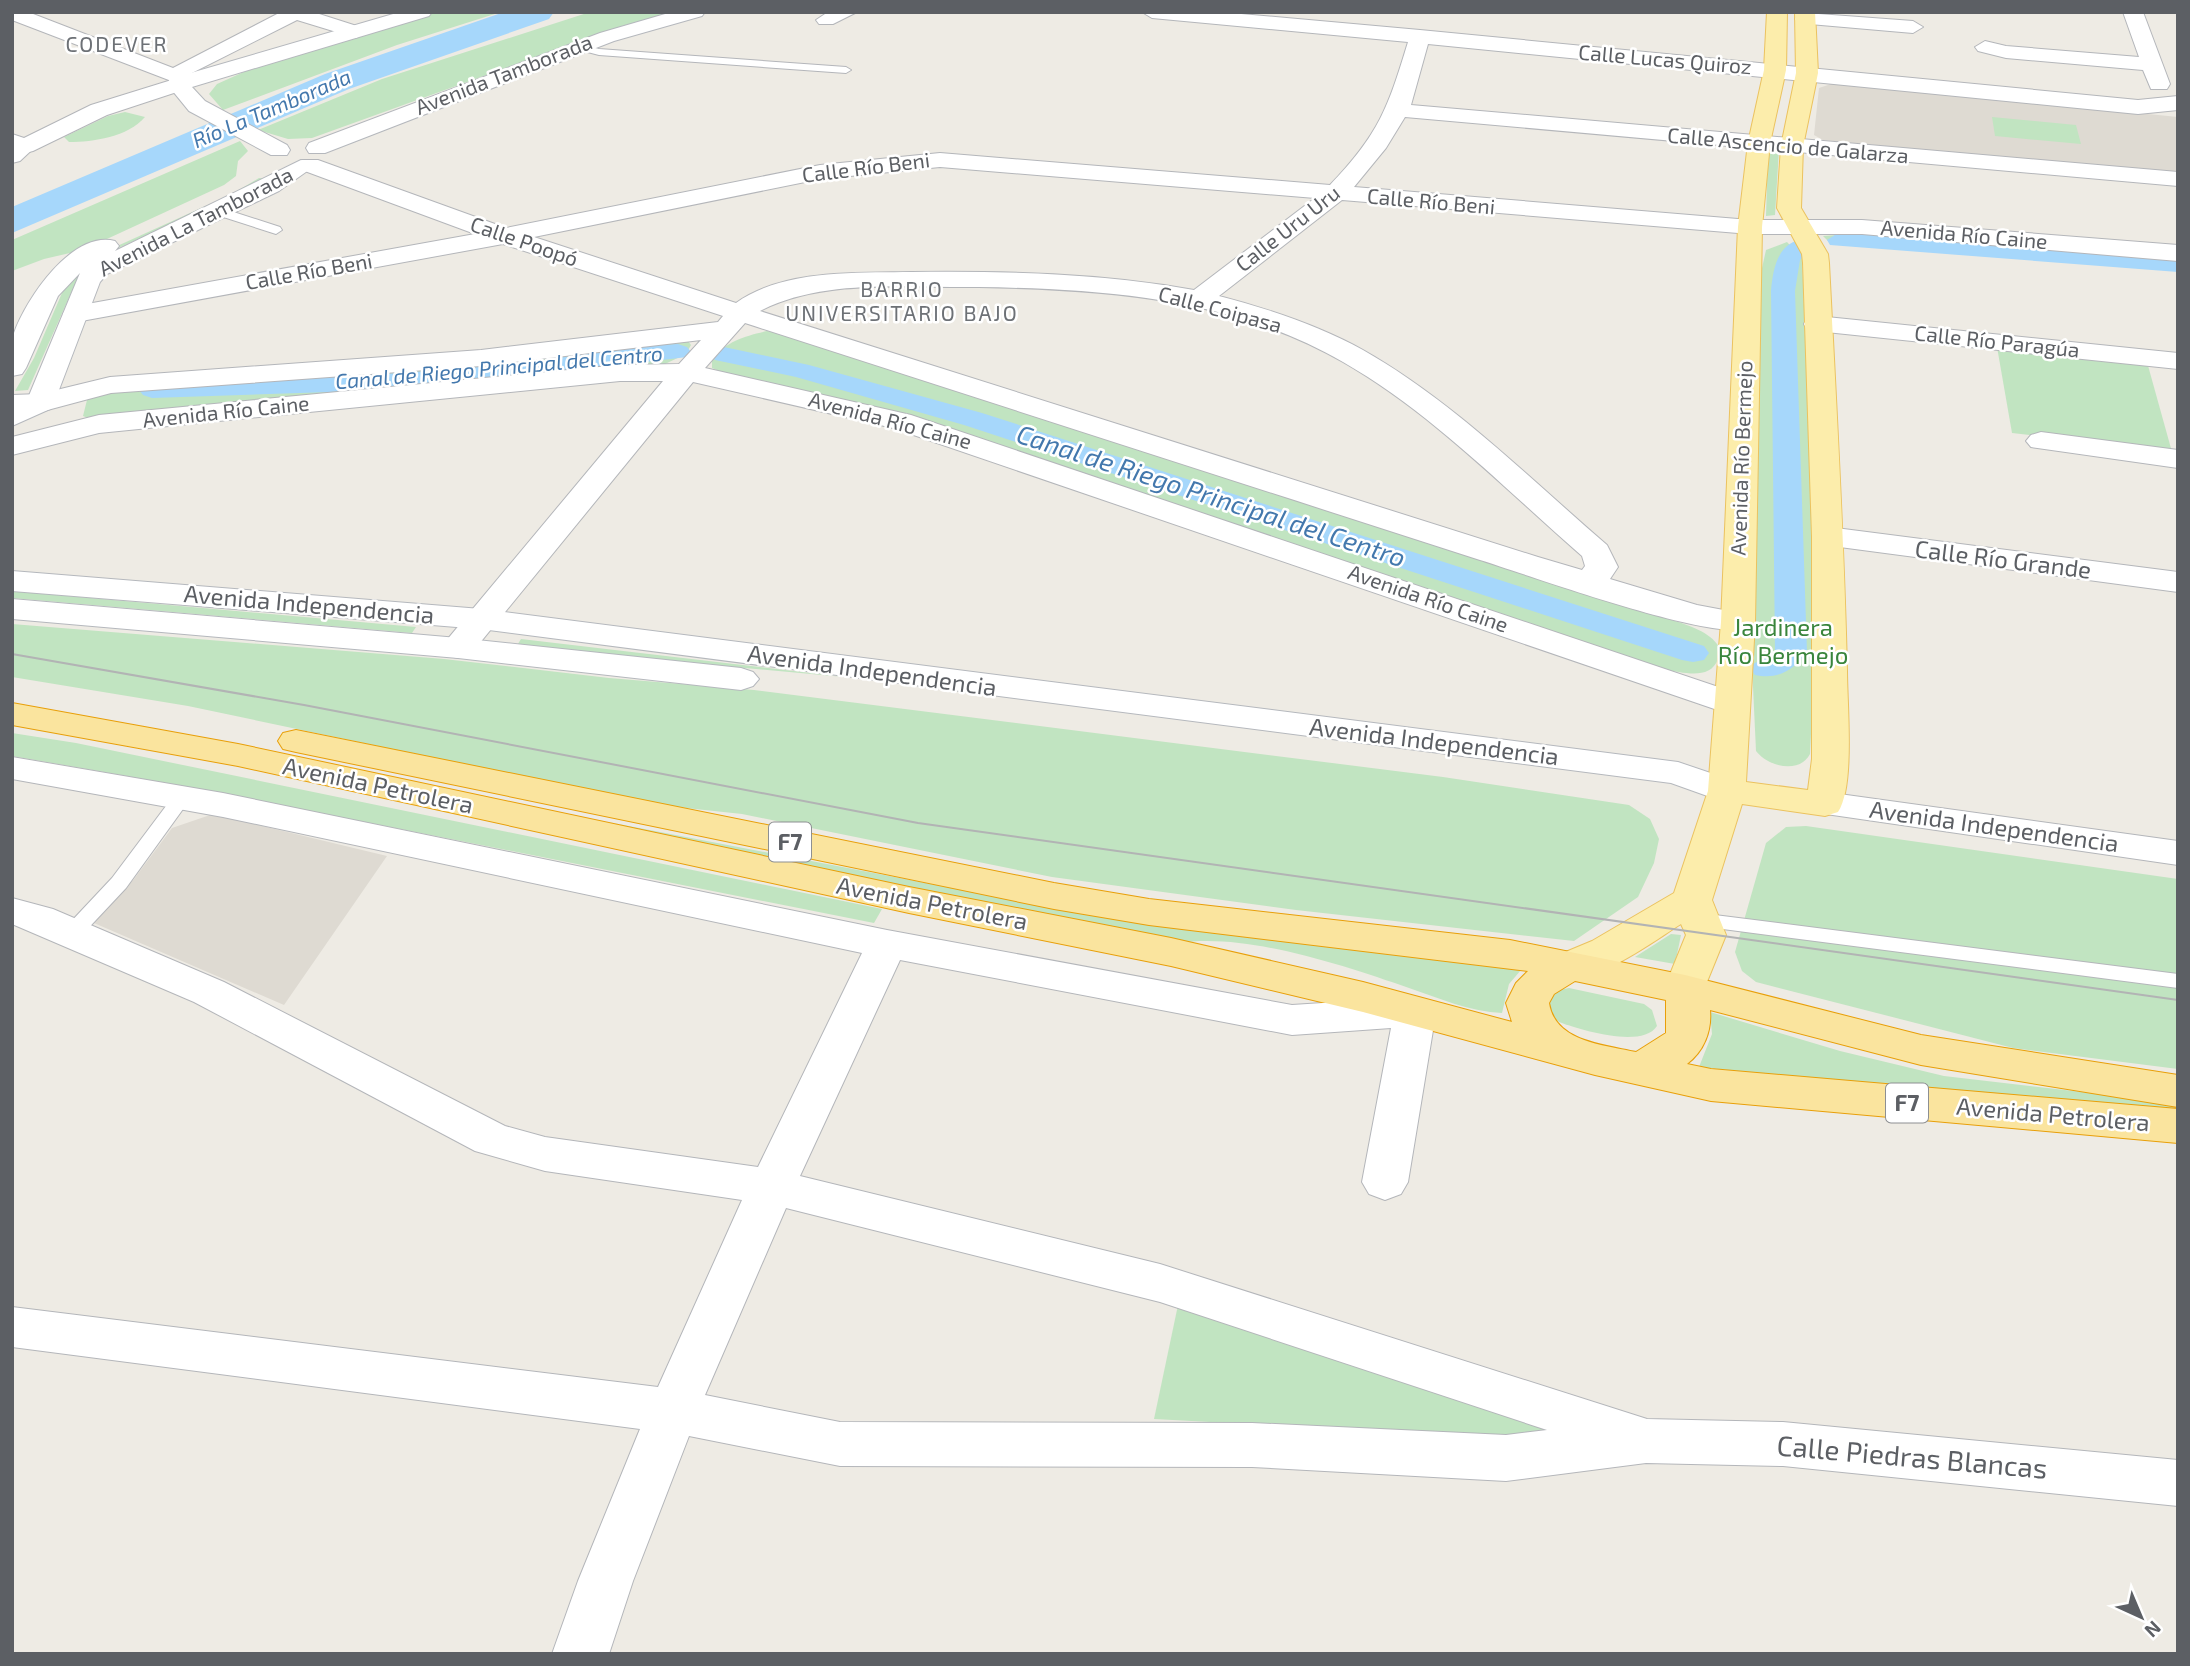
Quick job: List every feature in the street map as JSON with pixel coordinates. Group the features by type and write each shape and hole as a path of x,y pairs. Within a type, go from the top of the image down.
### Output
{"highway":[{"name":"Avenida Petrolera","path":"12,690 165,714 1054,896 1149,912 1510,954 1572,966"},
{"name":"Avenida Petrolera","path":"12,714 238,755 909,900 1171,952 1561,1050"},
{"name":"F7","path":"1637,1069 1561,1050 1540,1033 1529,1017 1527,999 1535,984 1572,966 1685,989"},
{"name":"Avenida Petrolera","path":"1685,989 1921,1050 2178,1091"},
{"path":"1637,1069 1663,1060 1681,1047 1690,1030 1691,1010 1685,989"},
{"name":"Avenida Petrolera","path":"1637,1069 1711,1084 2178,1126"}],"main road":[{"name":"Avenida Río Bermejo","path":"1685,989 1706,935 1696,910 1727,791 1738,622 1750,227 1759,143 1775,70 1777,12"},
{"path":"1805,16 1807,73 1792,146 1789,208 1815,254 1828,537 1830,759 1825,804"},
{"name":"Avenida Independencia","path":"1727,791 1825,804"},
{"path":"1572,966 1696,910"}],"street":[{"path":"16,148 99,110 176,80 422,12"},
{"name":"Avenida Tamborada","path":"309,160 580,47 660,20 695,12"},
{"path":"826,20 847,12"},
{"name":"Calle Lucas Quiroz","path":"1152,12 1433,33 2138,107 2171,103"},
{"path":"2133,12 2171,103"},
{"path":"12,13 176,80 197,106 253,137 273,158 309,160"},
{"path":"176,80 295,13 356,32"},
{"path":"1805,16 1913,27"},
{"name":"Calle Uru Uru","path":"1197,300 1337,194 1381,142 1433,33"},
{"path":"1986,47 2006,52 2150,54 2167,46"},
{"name":"Calle Ascencio de Galarza","path":"1398,110 2178,180"},
{"name":"Avenida La Tamborada","path":"12,368 50,286 60,273 92,252 221,193 273,158"},
{"name":"Avenida La Tamborada","path":"26,403 76,314 88,279 98,268 271,186 309,160"},
{"name":"Calle Poopó","path":"309,160 733,321 770,321 1589,582"},
{"name":"Calle Río Beni","path":"76,314 504,236 779,179 904,161 982,162 1750,227"},
{"name":"Avenida Río Caine","path":"1750,227 1862,227 2178,253"},
{"name":"Avenida Río Caine","path":"1815,254 1865,250 2178,277"},
{"name":"Calle Coipasa","path":"733,321 752,303 796,288 971,278 1100,284 1197,300 1245,312 1349,354 1392,381 1595,552 1602,567 1589,582"},
{"path":"458,648 684,372 733,321"},
{"name":"Avenida Río Caine","path":"26,403 110,384 481,358 733,321"},
{"name":"Calle Río Paragúa","path":"1817,324 2178,361"},
{"name":"Avenida Río Caine","path":"12,446 99,425 606,375 684,372 939,432 1732,704"},
{"path":"12,417 26,403"},
{"path":"2041,441 2178,459"},
{"name":"Calle Río Grande","path":"1828,537 2178,582"},
{"name":"Avenida Independencia","path":"12,581 481,619 1678,773 1727,791"},
{"path":"1589,582 1692,614 1738,622"},
{"name":"Avenida Independencia","path":"12,609 458,648 965,704 1661,793 1727,791"},
{"path":"12,768 182,798 887,944 1292,1020 1415,1012 1385,1182"},
{"name":"Avenida Independencia","path":"1825,804 2178,853"},
{"path":"12,911 39,918 209,992 491,1139 545,1154 771,1187 1160,1283 1646,1441"},
{"path":"580,1654 593,1611 673,1411 771,1187 887,944"},
{"path":"12,1327 673,1411 839,1444 1252,1445 1506,1458 1646,1441"},
{"name":"Calle Piedras Blancas","path":"1646,1441 1783,1444 2178,1483"}],"lane":[{"path":"580,47 599,52 846,70"},
{"path":"218,211 276,230"},
{"path":"73,932 119,883 182,798"},
{"path":"1696,910 2178,981"}],"shaded area":[{"path":"1834,83 2178,117 2178,174 1823,140 1814,135 1819,88"},
{"path":"213,814 387,856 284,1005 94,923 134,879 172,828"}],"green space":[{"path":"436,12 501,12 397,45 223,110 209,94 217,84 246,71"},
{"path":"590,12 675,12 622,26 312,138 288,139 258,130 382,79"},
{"path":"125,112 145,117 138,124 110,137 69,142 64,137 108,116"},
{"path":"1992,117 2076,125 2081,144 1995,136"},
{"path":"240,141 248,151 238,161 236,176 224,185 83,250 44,259 12,271 12,240"},
{"path":"1768,148 1779,149 1775,215 1766,216"},
{"path":"259,178 271,179 116,249 99,258 79,275 28,390 15,391 34,358 68,279 104,252 232,194"},
{"path":"1867,233 2178,259 2178,271 1925,249 1831,244 1823,236"},
{"name":"Jardinera Río Bermejo","path":"1787,242 1802,258 1817,614 1810,754 1799,764 1792,766 1768,761 1756,751 1751,644 1760,277 1766,250"},
{"path":"767,331 790,334 1681,623 1713,639 1720,655 1714,666 1702,673 1665,670 913,418 729,375 712,368 712,359 724,348 744,337"},
{"path":"688,341 691,345 686,354 665,364 90,419 83,416 88,396 97,391"},
{"path":"1997,347 2147,362 2172,452 2012,433"},
{"path":"12,591 416,627 412,633 12,598"},
{"path":"12,624 444,659 609,678 754,690 1443,777 1629,805 1650,819 1659,839 1654,863 1638,897 1574,941 1296,910 1052,877 742,814 658,805 188,706 12,677"},
{"path":"521,639 844,677 516,647"},
{"path":"12,733 76,743 882,909 874,923 184,786 12,756"},
{"path":"608,822 1124,921 1248,934 1521,970 1509,984 1502,1013 1490,1012 1455,1004 1295,953 1235,943 1179,943 890,886"},
{"path":"1806,826 2178,879 2178,1069 2013,1048 1756,982 1742,971 1735,952 1766,843 1786,827"},
{"path":"1671,934 1681,935 1675,964 1635,957"},
{"path":"1569,988 1644,1004 1652,1010 1657,1026 1649,1033 1625,1037 1596,1033 1559,1022 1551,1015 1547,1001 1559,990"},
{"path":"1710,1012 1840,1051 1944,1076 2178,1103 2178,1116 1699,1067 1712,1034"},
{"path":"1178,1305 1545,1426 1543,1440 1154,1419"}],"waterway":[{"name":"Río La Tamborada","path":"12,221 337,82 403,56 538,12"},
{"name":"Canal de Riego Principal del Centro","path":"1838,240 1898,241 2178,265"},
{"name":"Canal de Riego Principal del Centro","path":"1766,668 1783,663 1791,652 1783,291 1788,260 1801,246"},
{"name":"Canal de Riego Principal del Centro","path":"152,390 420,379 530,370 614,356 678,352"},
{"name":"Canal de Riego Principal del Centro","path":"724,355 800,370 973,419 1693,653"}],"tram line":[{"path":"12,654 304,705 918,823 2178,1000"}],"district":[{"name":"CODEVER","path":"117,45"},
{"name":"BARRIO UNIVERSITARIO BAJO","path":"902,302"}]}
